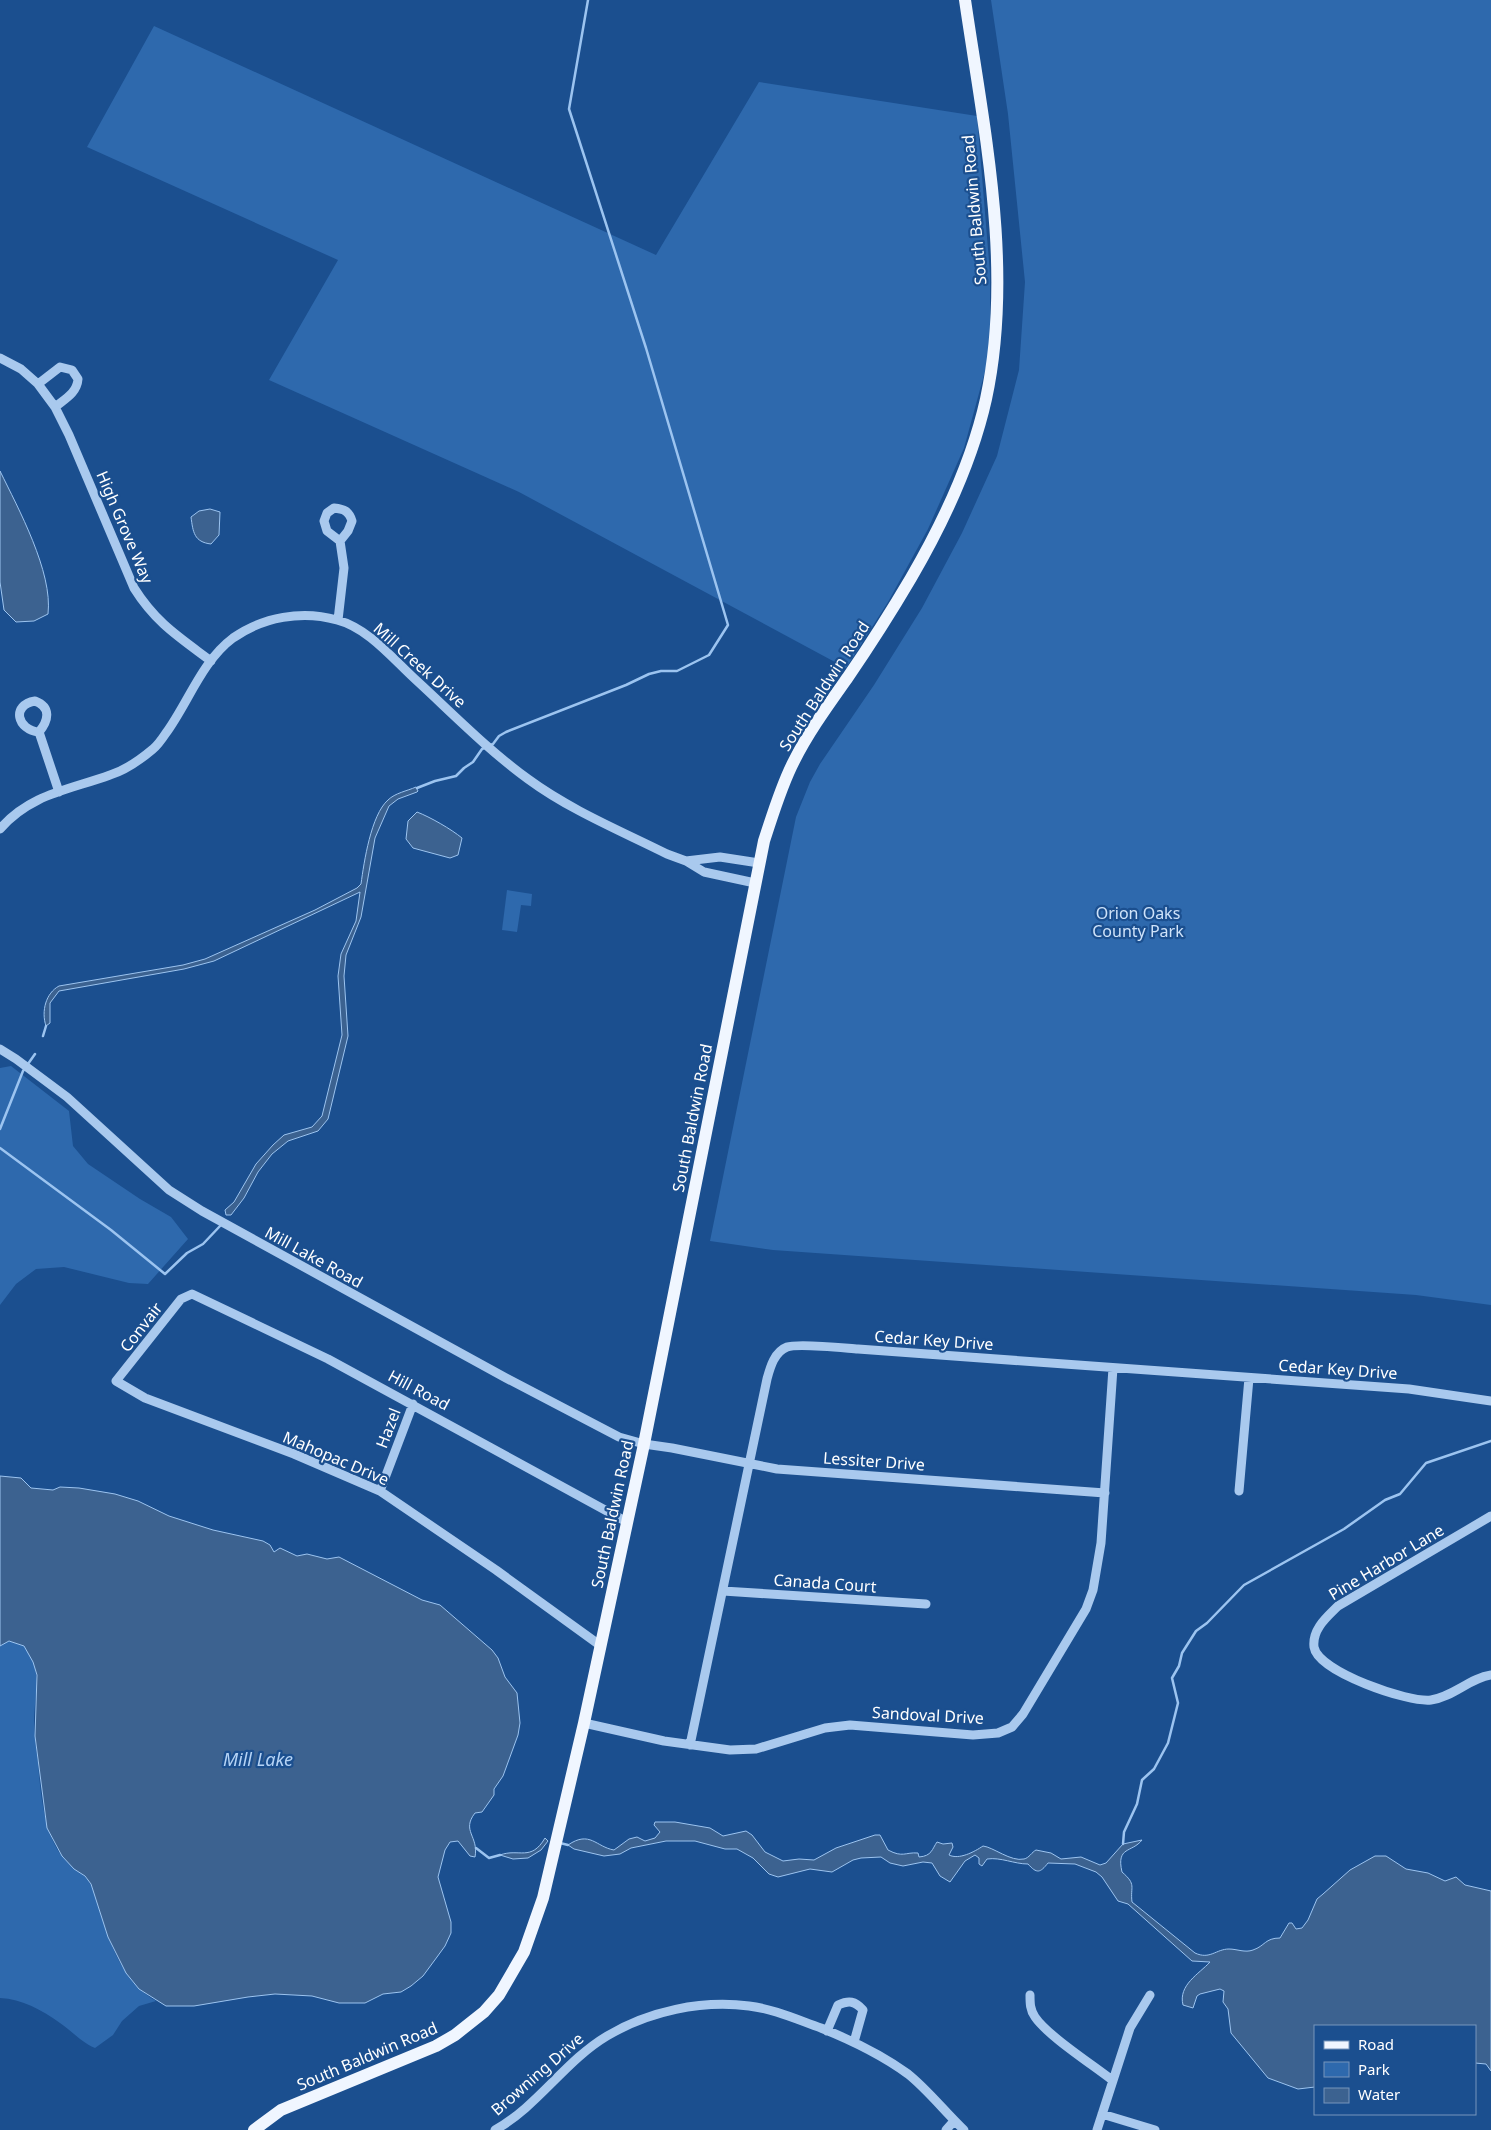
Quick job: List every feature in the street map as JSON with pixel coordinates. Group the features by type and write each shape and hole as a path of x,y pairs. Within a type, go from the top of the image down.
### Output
{"main road":[{"name":"South Baldwin Road","path":"254,2130 281,2110 436,2046 484,2012 500,1995 524,1952 543,1898 584,1723 644,1444 759,863 772,817 791,767 813,729 892,610 930,543 961,478 986,400 996,328 997,261 984,128 965,0"}],"street":[{"name":"High Grove Way","path":"0,358 21,370 38,384 55,407 70,435 132,583 141,600 162,625 211,661"},
{"path":"38,384 60,368 72,370 78,379 78,386 71,395 55,407"},
{"path":"338,620 344,568 340,541"},
{"name":"Mill Creek Drive","path":"0,830 34,801 112,775 131,765 155,748 173,724 211,661 232,639 254,626 272,620 306,615 338,620 372,638 479,739 539,787 582,811 686,861 704,872 755,883"},
{"path":"39,732 59,792"},
{"name":"Mill Creek Drive","path":"686,861 720,857 759,863"},
{"name":"Mill Lake Road","path":"0,1049 16,1058 66,1096 169,1190 202,1211 583,1420 619,1437 644,1444"},
{"name":"Convair","path":"116,1381 182,1299 192,1294"},
{"name":"Hill Road","path":"192,1294 328,1359 627,1522"},
{"name":"Cedar Key Drive","path":"690,1745 771,1365 778,1354 787,1347 858,1349 1408,1389 1491,1401"},
{"name":"Sandoval Drive","path":"584,1723 690,1745 730,1750 756,1748 825,1728 850,1725 974,1735 998,1733 1012,1727 1022,1714 1086,1609 1099,1566 1113,1368"},
{"path":"1239,1491 1249,1378"},
{"name":"Mahopac Drive","path":"116,1381 145,1398 294,1454 380,1491 496,1570 601,1646"},
{"name":"Hazel","path":"380,1491 413,1404"},
{"name":"Lessiter Drive","path":"644,1444 778,1469 1105,1493"},
{"name":"Pine Harbor Lane","path":"1491,1516 1338,1606 1316,1631 1314,1648 1318,1655 1331,1666 1353,1679 1418,1700 1433,1700 1491,1675"},
{"name":"Canada Court","path":"723,1591 926,1604"},
{"path":"1030,1995 1030,2006 1035,2018 1112,2080"},
{"path":"1097,2130 1130,2028 1150,1995"},
{"path":"827,2031 838,2005 847,2001 856,2003 863,2010 854,2042"},
{"name":"Browning Drive","path":"495,2130 519,2112 582,2053 608,2036 638,2020 663,2012 716,2004 750,2006 786,2015 854,2042 907,2074 964,2130"},
{"path":"1102,2114 1155,2130"},
{"path":"946,2130 954,2120"}],"green space":[{"name":"Orion Oaks County Park","path":"991,0 1491,0 1491,1305 1416,1295 773,1250 710,1241 796,817 810,782 820,764 874,685 922,608 962,533 997,456 1019,370 1025,282 1008,114"},
{"path":"154,26 656,255 759,82 977,116 990,273 990,353 964,448 928,529 888,602 846,668 519,492 269,380 338,260 87,147"},
{"path":"507,890 532,894 531,906 521,905 517,932 502,930"},
{"path":"11,1066 69,1111 73,1146 88,1164 140,1199 171,1217 188,1239 148,1284 129,1283 64,1267 36,1269 16,1284 0,1305 0,1068"},
{"path":"12,1641 23,1645 30,1653 34,1663 36,1675 35,1736 44,1811 51,1836 62,1856 91,1885 110,1942 121,1965 136,1985 156,2001 139,2006 122,2021 113,2035 95,2048 39,2010 16,2000 0,1998 0,1646"}],"water":[{"path":"0,471 33,541 45,579 48,614 34,621 16,622 4,610 0,582"},
{"path":"210,509 220,512 219,535 211,544 201,541 195,535 191,517 199,511"},
{"path":"416,787 417,792 398,799 389,806 375,838 361,917 346,955 344,976 348,1036 328,1119 318,1131 288,1141 272,1154 258,1172 244,1198 231,1215 226,1215 225,1210 234,1202 256,1164 273,1145 284,1135 312,1127 322,1116 342,1035 338,976 341,954 356,921 360,892 214,961 184,969 59,991 50,1003 50,1023 46,1026 44,1009 48,998 59,986 183,965 205,959 315,910 357,888 361,884 366,852 373,827 382,807 394,796"},
{"path":"417,812 462,838 458,855 450,858 413,848 406,839 408,821"},
{"name":"Mill Lake","path":"0,1476 21,1478 31,1488 53,1490 60,1487 79,1488 115,1494 138,1501 169,1516 213,1530 263,1541 270,1545 274,1552 280,1548 297,1556 307,1554 327,1559 339,1557 422,1600 440,1605 492,1650 498,1658 505,1677 517,1693 520,1723 518,1735 503,1776 494,1789 494,1795 482,1812 475,1813 471,1819 470,1829 475,1844 475,1857 470,1856 458,1841 450,1842 445,1850 438,1877 451,1922 451,1933 445,1946 423,1976 411,1986 401,1992 383,1994 365,2003 339,2003 312,1996 275,1994 194,2006 166,2006 139,1989 126,1973 108,1937 91,1884 85,1876 74,1869 62,1856 47,1828 35,1736 37,1675 33,1662 24,1646 9,1641 0,1646"},
{"path":"655,1822 675,1822 710,1828 723,1836 746,1831 752,1835 765,1852 783,1861 814,1860 836,1848 880,1835 888,1850 901,1854 918,1853 919,1857 929,1854 937,1842 943,1844 952,1843 953,1847 949,1855 957,1857 966,1855 983,1846 1019,1859 1026,1858 1036,1850 1051,1853 1061,1859 1081,1857 1100,1865 1106,1863 1123,1844 1142,1840 1126,1851 1121,1858 1122,1872 1130,1880 1132,1886 1132,1902 1200,1955 1209,1955 1224,1949 1253,1950 1271,1939 1280,1938 1289,1923 1292,1923 1296,1929 1302,1928 1308,1920 1317,1899 1350,1870 1375,1856 1386,1856 1406,1869 1428,1873 1445,1881 1456,1877 1465,1885 1491,1891 1491,2071 1486,2064 1476,2063 1476,2025 1314,2025 1314,2087 1298,2089 1268,2078 1231,2033 1228,2009 1223,2002 1224,1991 1220,1989 1200,1994 1197,1996 1193,2008 1183,2005 1182,1998 1186,1986 1210,1962 1192,1961 1128,1904 1118,1901 1102,1877 1096,1872 1075,1864 1048,1863 1043,1869 1036,1871 1028,1864 992,1859 987,1859 982,1866 979,1864 979,1858 975,1855 965,1861 950,1882 940,1876 932,1863 923,1862 903,1866 890,1863 881,1857 853,1860 832,1872 810,1869 778,1877 769,1874 753,1858 737,1849 725,1849 695,1841 666,1841 631,1848 620,1854 604,1856 574,1849 568,1845 582,1839 587,1839 614,1850 629,1839 637,1837 645,1841 655,1838 660,1832 654,1825"},
{"path":"545,1838 548,1841 541,1850 528,1858 513,1859 500,1855 530,1852 535,1850"}],"waterway":[{"path":"417,788 456,776 473,762 482,749 493,744 499,736 506,732 626,685 649,674 661,671 677,671 709,655 728,625 646,348 569,109 588,0"},
{"path":"43,1036 46,1026"},
{"path":"0,1129 23,1071 35,1054"},
{"path":"0,1148 111,1230 165,1274 187,1253 203,1244 221,1225"},
{"path":"1123,1844 1124,1832 1137,1804 1142,1780 1154,1769 1168,1743 1178,1703 1172,1678 1179,1666 1182,1653 1196,1631 1207,1623 1244,1585 1344,1529 1385,1500 1400,1494 1426,1463 1491,1441"},
{"path":"560,1843 568,1845"},
{"path":"476,1848 489,1858 500,1855"}]}
